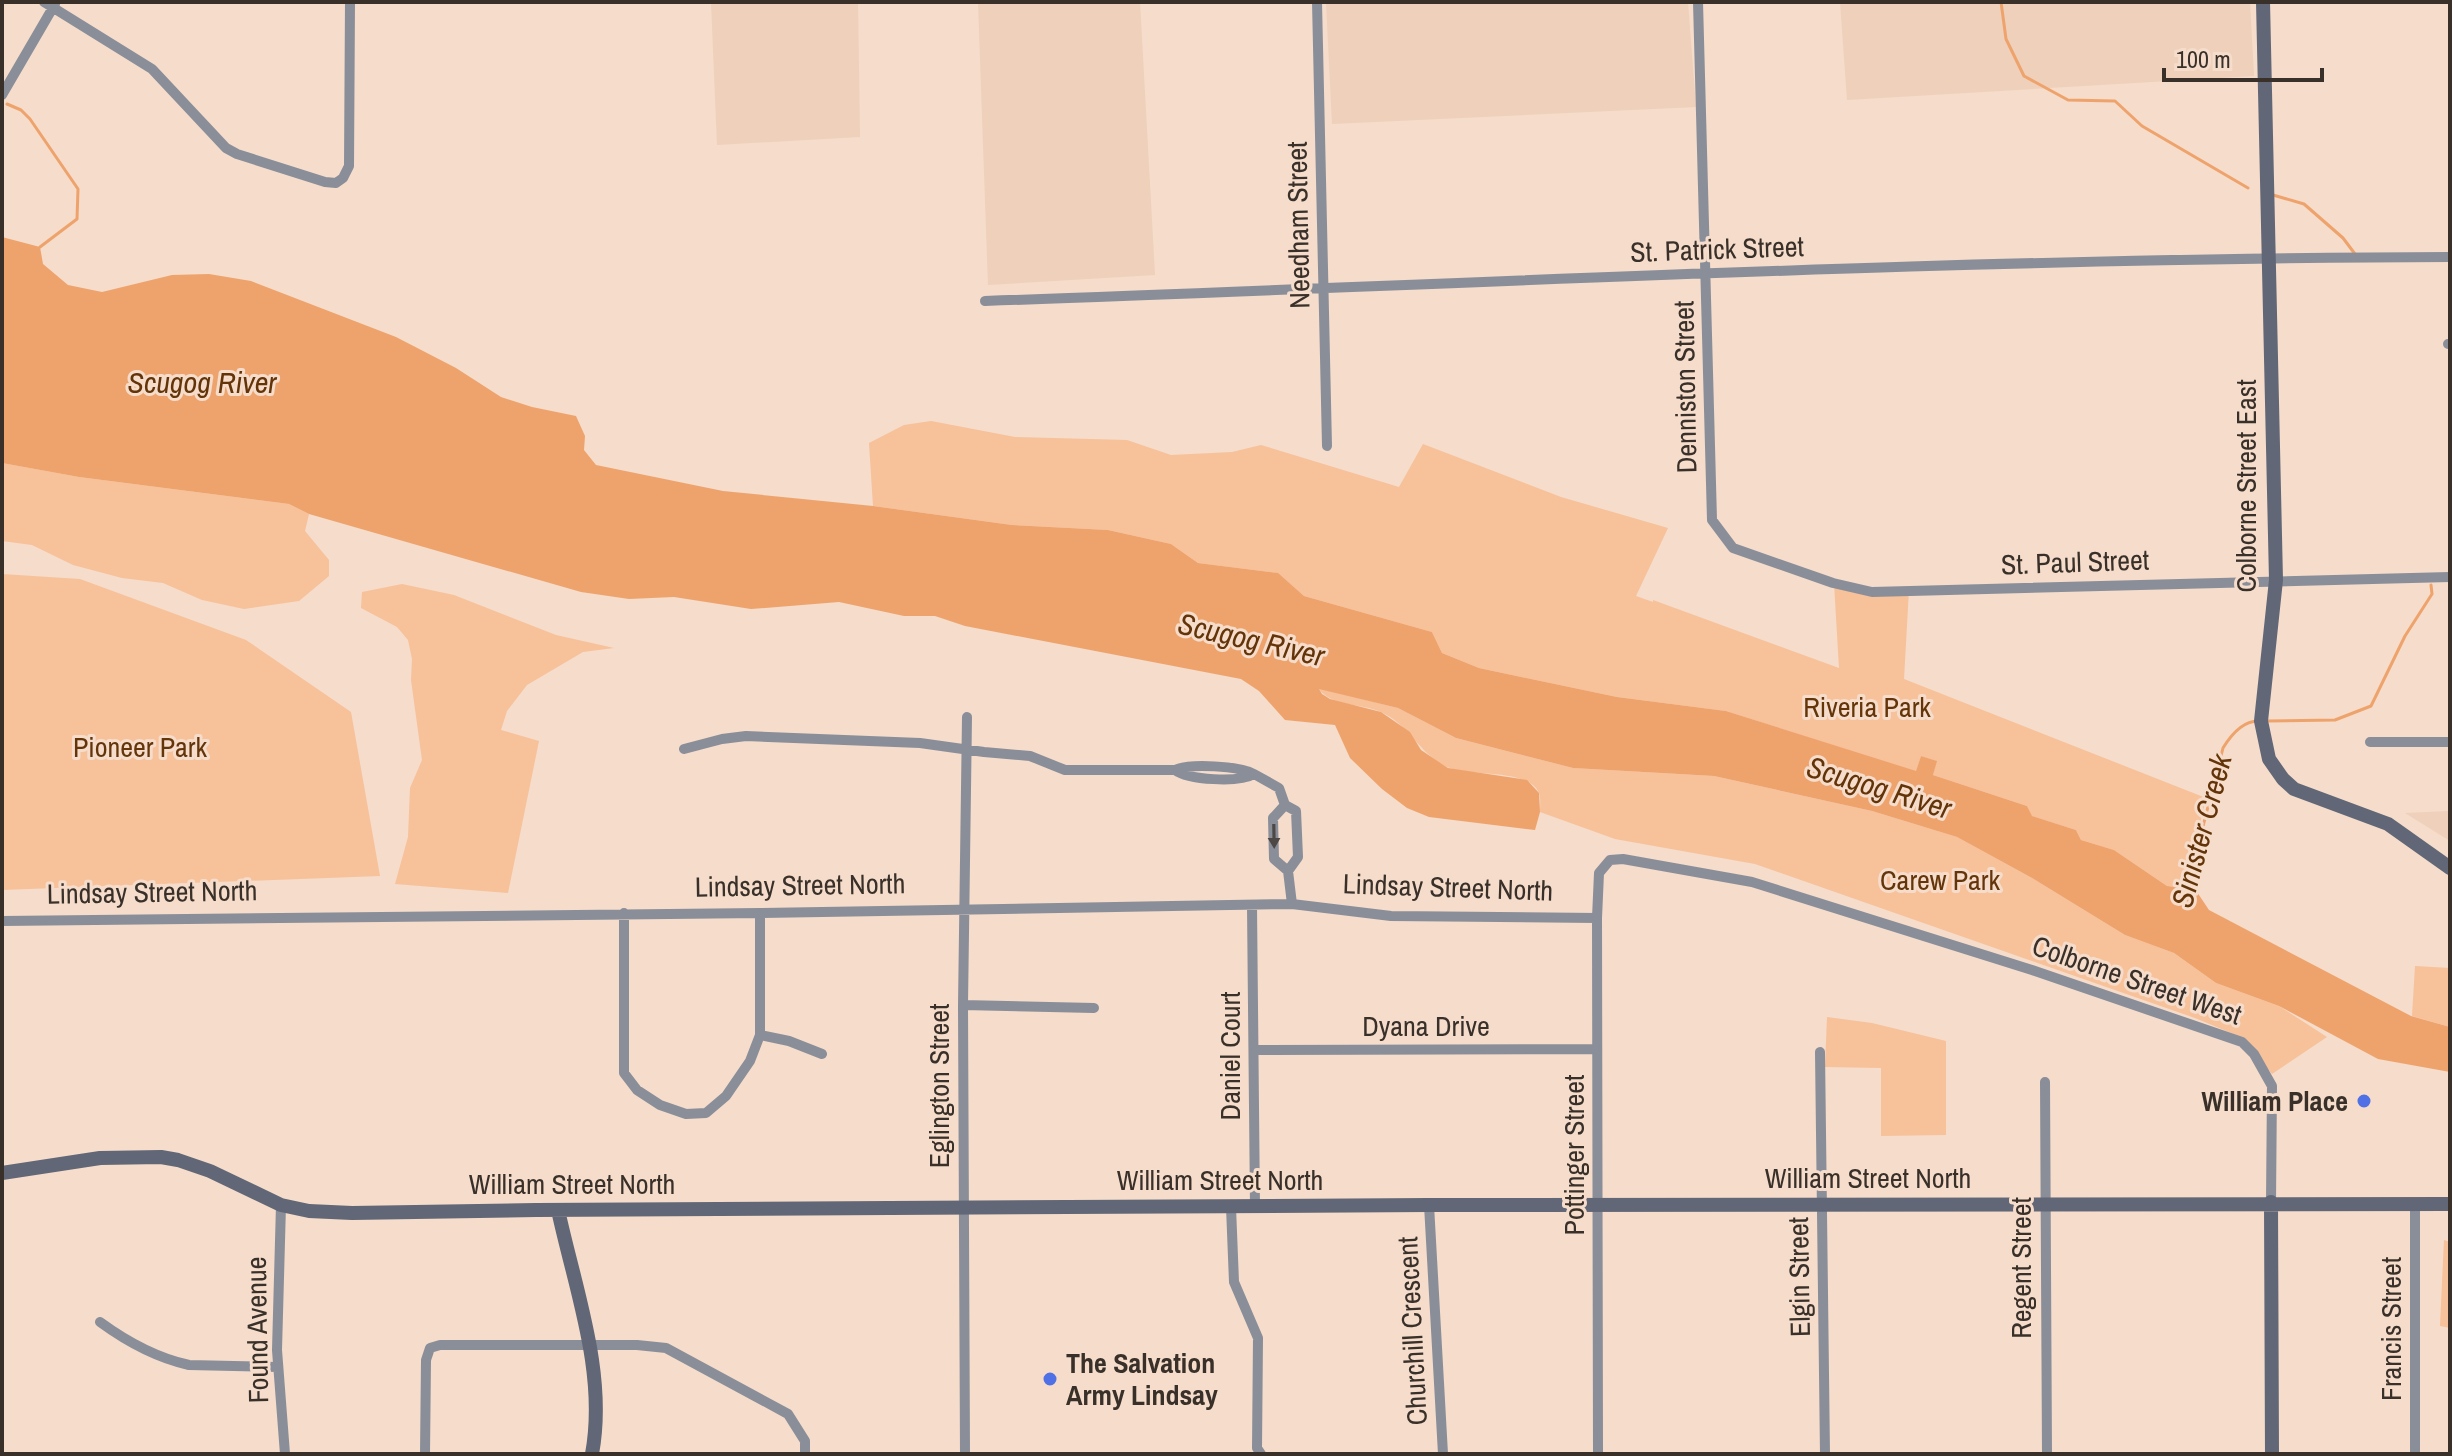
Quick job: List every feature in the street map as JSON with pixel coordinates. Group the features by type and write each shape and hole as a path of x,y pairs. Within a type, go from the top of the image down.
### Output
{"street":[{"path":"2,95 51,4 152,69 226,148 336,183 343,178 349,166 350,2"},
{"name":"Needham Street","path":"1317,2 1327,446"},
{"name":"Denniston Street","path":"1698,2 1712,520 1718,529"},
{"name":"Colborne Street East","path":"2263,2 2276,580 2261,721 2269,759 2294,789 2383,821 2448,866"},
{"name":"St. Patrick Street","path":"985,301 1707,273 2270,257 2450,257"},
{"name":"St. Paul Street","path":"1718,529 1733,548 1833,583 1872,592 2450,577"},
{"name":"Eglington Street","path":"965,1454 963,1005 967,717"},
{"path":"684,749 722,739 758,736 920,743 1030,756 1065,770 1175,770 1183,776 1211,772 1245,779 1254,774 1279,788 1285,805 1296,811 1298,857 1288,871 1292,904"},
{"path":"2370,742 2450,742"},
{"path":"1285,805 1273,818 1274,859 1288,871"},
{"name":"Colborne Street West","path":"1610,860 1623,859 1752,882 2032,970 2242,1042 2254,1054 2272,1086 2272,1454"},
{"name":"Pottinger Street","path":"1598,1454 1597,918 1599,873 1610,860"},
{"name":"Lindsay Street North","path":"2,921 1292,904 1391,916 1597,918"},
{"name":"Daniel Court","path":"1252,906 1255,1207"},
{"path":"624,913 624,1073 637,1090 660,1105 686,1114 706,1113 726,1096 750,1061 760,1035 760,913"},
{"path":"963,1005 1094,1008"},
{"path":"760,1035 789,1041 822,1054"},
{"name":"Dyana Drive","path":"1254,1050 1597,1049"},
{"name":"Elgin Street","path":"1820,1052 1825,1454"},
{"name":"Regent Street","path":"2045,1082 2047,1454"},
{"name":"William Street North","path":"2,1173 100,1158 161,1157 210,1171 281,1205 309,1211 352,1213 1429,1205 2450,1204"},
{"name":"Francis Street","path":"2415,1204 2415,1454"},
{"name":"Found Avenue","path":"281,1205 278,1367 285,1454"},
{"name":"Churchill Crescent","path":"1429,1205 1443,1454"},
{"path":"1231,1207 1234,1282 1258,1338 1257,1448 1261,1454"},
{"path":"558,1210 589,1345 597,1398 598,1419 592,1454"},
{"path":"100,1322 120,1337 175,1362 278,1367"},
{"path":"425,1454 426,1360 430,1348 440,1345 666,1348 788,1414 805,1441 805,1454"}],"shaded area":[{"path":"711,2 858,2 860,137 717,145"},
{"path":"978,2 1140,2 1155,275 988,285"},
{"path":"1326,2 1688,2 1696,107 1332,124"},
{"path":"1840,2 2250,2 2254,76 1847,100"},
{"path":"2450,811 2450,841 2405,813"}],"green space":[{"name":"Riveria Park","path":"931,421 1015,437 1127,440 1171,455 1232,452 1261,445 1399,487 1423,444 1561,497 1668,528 1636,596 1839,668 1834,583 1881,590 1909,589 1904,679 2206,798 2187,880 2176,887 2167,886 2114,850 2081,840 2076,830 2031,816 2027,806 1933,775 1936,761 1921,756 1916,772 1726,711 1617,697 1479,668 1442,653 1432,632 1304,596 1277,573 1198,563 1171,544 1108,530 1012,525 873,506 869,443 904,425"},
{"path":"2,463 79,477 289,504 309,514 305,531 329,560 329,576 299,601 244,609 202,600 163,583 122,578 73,565 32,545 2,541"},
{"name":"Pioneer Park","path":"2,574 80,579 246,640 351,712 380,876 2,890"},
{"path":"402,584 454,595 556,635 614,648 583,652 527,685 507,711 501,730 539,741 508,893 395,884 408,837 410,788 422,760 411,680 412,659 408,640 397,627 361,608 362,592"},
{"name":"Carew Park","path":"1318,688 1398,708 1456,738 1573,768 1714,776 1872,811 1957,837 2125,935 2174,953 2216,983 2279,1006 2327,1037 2272,1074 2243,1038 2195,1018 1755,864 1615,839 1540,812 1540,795 1533,785 1511,776 1447,767 1391,718 1373,709 1331,698"},
{"path":"2415,966 2450,968 2450,1027 2412,1016"},
{"path":"1827,1017 1872,1023 1946,1041 1946,1135 1881,1136 1881,1068 1825,1067"},
{"path":"2444,1240 2450,1242 2450,1328 2440,1326"}],"water":[{"name":"Scugog River","path":"2,237 40,247 43,264 68,285 102,292 172,275 209,274 251,281 396,337 456,368 501,397 576,416 585,436 584,450 596,465 723,491 873,506 1012,525 1108,530 1171,544 1198,563 1278,573 1304,596 1432,632 1442,653 1479,668 1617,697 1726,711 1916,771 1921,756 1937,761 1933,775 2027,806 2032,816 2076,830 2081,840 2114,850 2167,886 2176,887 2187,880 2197,882 2197,892 2209,910 2411,1016 2450,1027 2450,1072 2378,1059 2279,1006 2216,983 2174,953 2125,935 1957,837 1872,811 1714,776 1573,768 1456,738 1398,708 1319,689 1330,699 1381,712 1410,732 1421,750 1448,768 1527,780 1539,793 1540,812 1535,830 1429,817 1407,808 1350,758 1335,725 1285,720 1259,691 1241,679 965,626 935,616 904,616 839,602 751,609 674,597 629,599 581,592 309,514 289,504 79,477 2,463"}],"waterway":[{"name":"Sinister Creek","path":"2001,2 2006,39 2024,76 2068,100 2115,101 2142,126 2248,188"},
{"path":"7,104 21,110 30,119 78,189 77,219 40,247"},
{"name":"Sinister Creek","path":"2273,195 2304,204 2343,238 2355,254"},
{"name":"Sinister Creek","path":"2266,721 2335,720 2371,706 2405,636 2432,594 2431,585"},
{"name":"Sinister Creek","path":"2189,881 2223,748 2242,726 2258,721"}],"place":[{"name":"William Place","path":"2364,1101"},
{"name":"The Salvation Army Lindsay","path":"1050,1379"}]}
